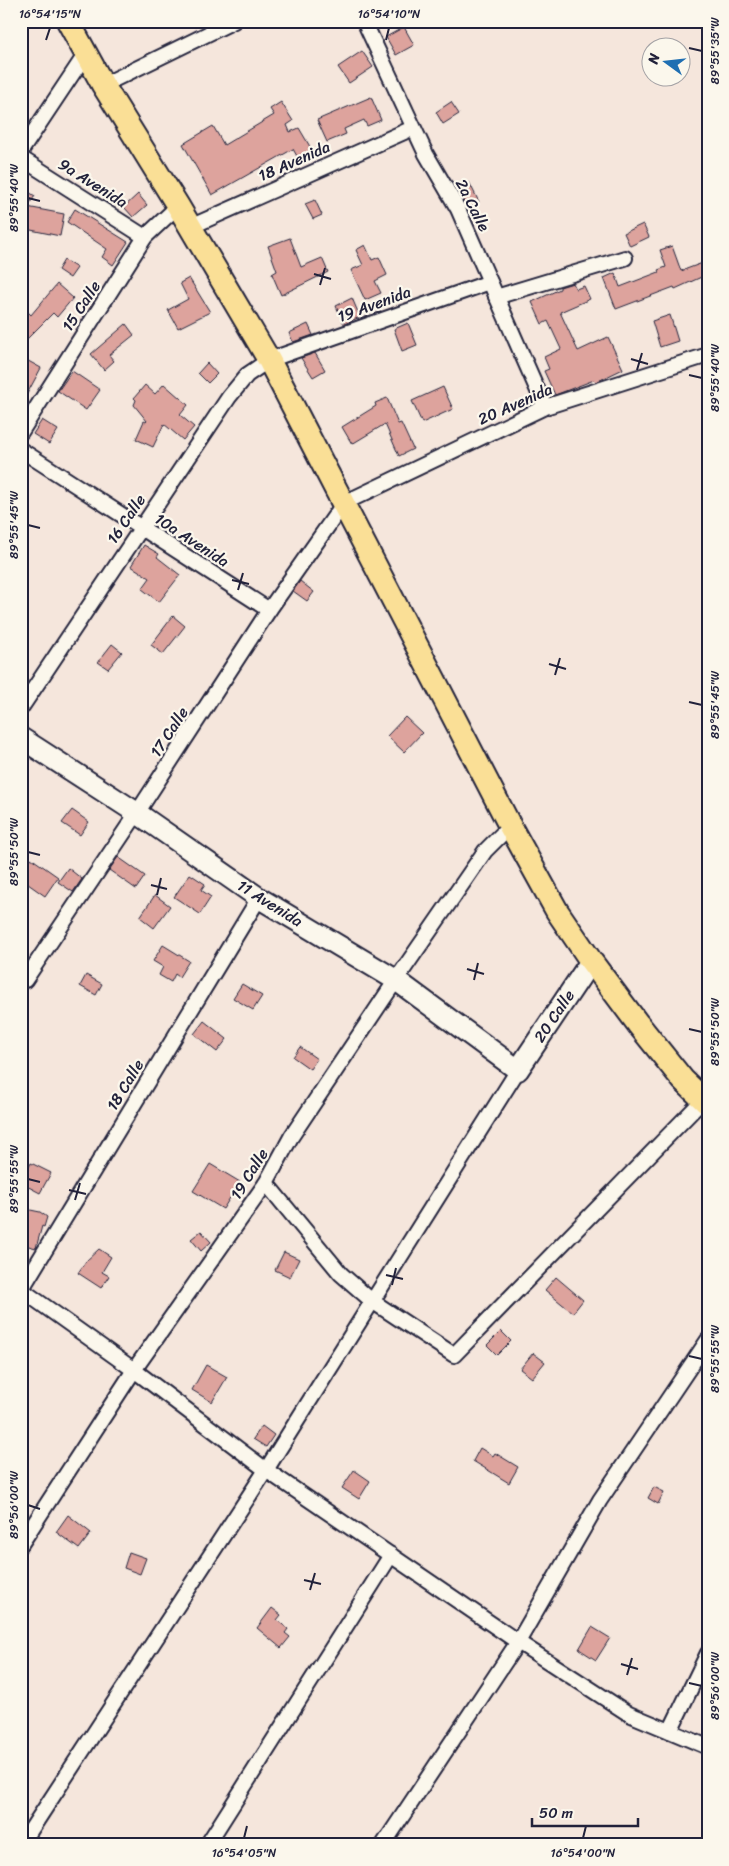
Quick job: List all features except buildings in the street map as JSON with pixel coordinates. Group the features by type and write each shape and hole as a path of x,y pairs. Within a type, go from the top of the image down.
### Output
{"main road":[{"path":"68,21 103,85 178,206 269,360 510,826 557,911 591,961 672,1066 706,1102"}],"street":[{"path":"103,85 234,21"},
{"name":"2a Calle","path":"364,21 413,128 458,209 545,407"},
{"path":"21,151 86,55"},
{"name":"18 Avenida","path":"190,227 413,128"},
{"name":"9a Avenida","path":"21,158 146,237"},
{"name":"15 Calle","path":"21,432 146,237 178,206"},
{"path":"496,297 626,258"},
{"name":"19 Avenida","path":"269,360 490,282"},
{"name":"20 Avenida","path":"344,503 545,407 708,355"},
{"name":"16 Calle","path":"21,708 229,397 247,375 269,360"},
{"name":"10a Avenida","path":"21,450 269,610"},
{"name":"17 Calle","path":"25,980 137,813 269,610 344,503"},
{"name":"11 Avenida","path":"21,738 137,813 259,898 396,980 518,1070"},
{"name":"19 Calle","path":"21,1544 134,1370 266,1182 291,1137 396,980 485,851 510,826"},
{"name":"18 Calle","path":"21,1290 259,898"},
{"name":"20 Calle","path":"518,1070 591,961"},
{"path":"22,1845 266,1470 518,1070"},
{"path":"266,1182 341,1274 372,1301 454,1355 706,1102"},
{"path":"21,1290 134,1370 266,1470 518,1642 629,1714 708,1748"},
{"path":"384,1845 518,1642 600,1500 708,1340"},
{"path":"207,1845 391,1555"},
{"path":"670,1731 708,1653"}]}
